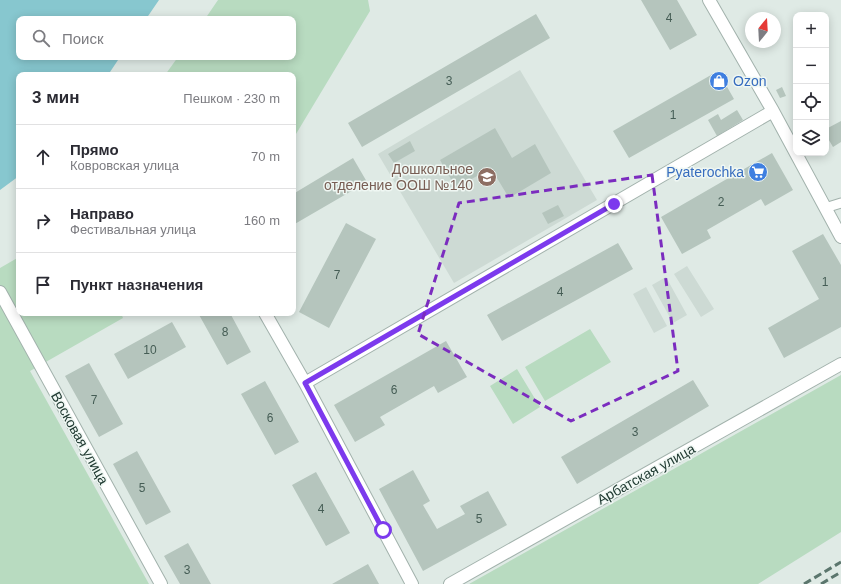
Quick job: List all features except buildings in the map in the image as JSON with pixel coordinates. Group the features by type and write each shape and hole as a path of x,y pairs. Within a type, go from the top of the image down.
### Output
{"street":[{"path":"709,0 773,111 841,237"},
{"path":"305,383 773,111"},
{"name":"Восковая улица","path":"0,292 161,584"},
{"path":"267,316 305,383 412,584"},
{"name":"Арбатская улица","path":"450,584 841,364"}],"lane":[{"path":"825,208 841,203"}],"highlighted area":[{"path":"652,175 678,371 571,421 418,334 459,203"}],"shaded area":[{"name":"Дошкольное отделение ООШ №140","path":"520,70 597,200 454,283 378,154"},
{"path":"687,266 714,309 701,317 674,274"},
{"path":"666,277 687,315 673,323 652,285"},
{"path":"646,287 667,326 654,333 633,294"}],"green space":[{"path":"218,0 368,0 370,11 296,134 296,72 167,72 176,60 296,60 296,16 207,16"},
{"path":"16,259 16,316 122,316 123,318 30,371 149,584 0,584 0,268"},
{"path":"590,329 611,362 545,401 525,367"},
{"path":"517,369 540,407 513,424 490,386"},
{"path":"841,375 841,532 758,584 469,584"}],"water":[{"path":"0,0 159,0 148,16 16,16 16,60 118,60 110,72 16,72 16,178 0,190"}],"railway":[{"path":"804,584 841,562"},
{"path":"821,584 841,572"}],"place":[{"name":"Ozon","path":"719,81"},
{"name":"Pyaterochka","path":"758,172"},
{"name":"Дошкольное отделение ООШ №140","path":"487,177"}],"route":[{"path":"383,530 305,383 614,204"}]}
